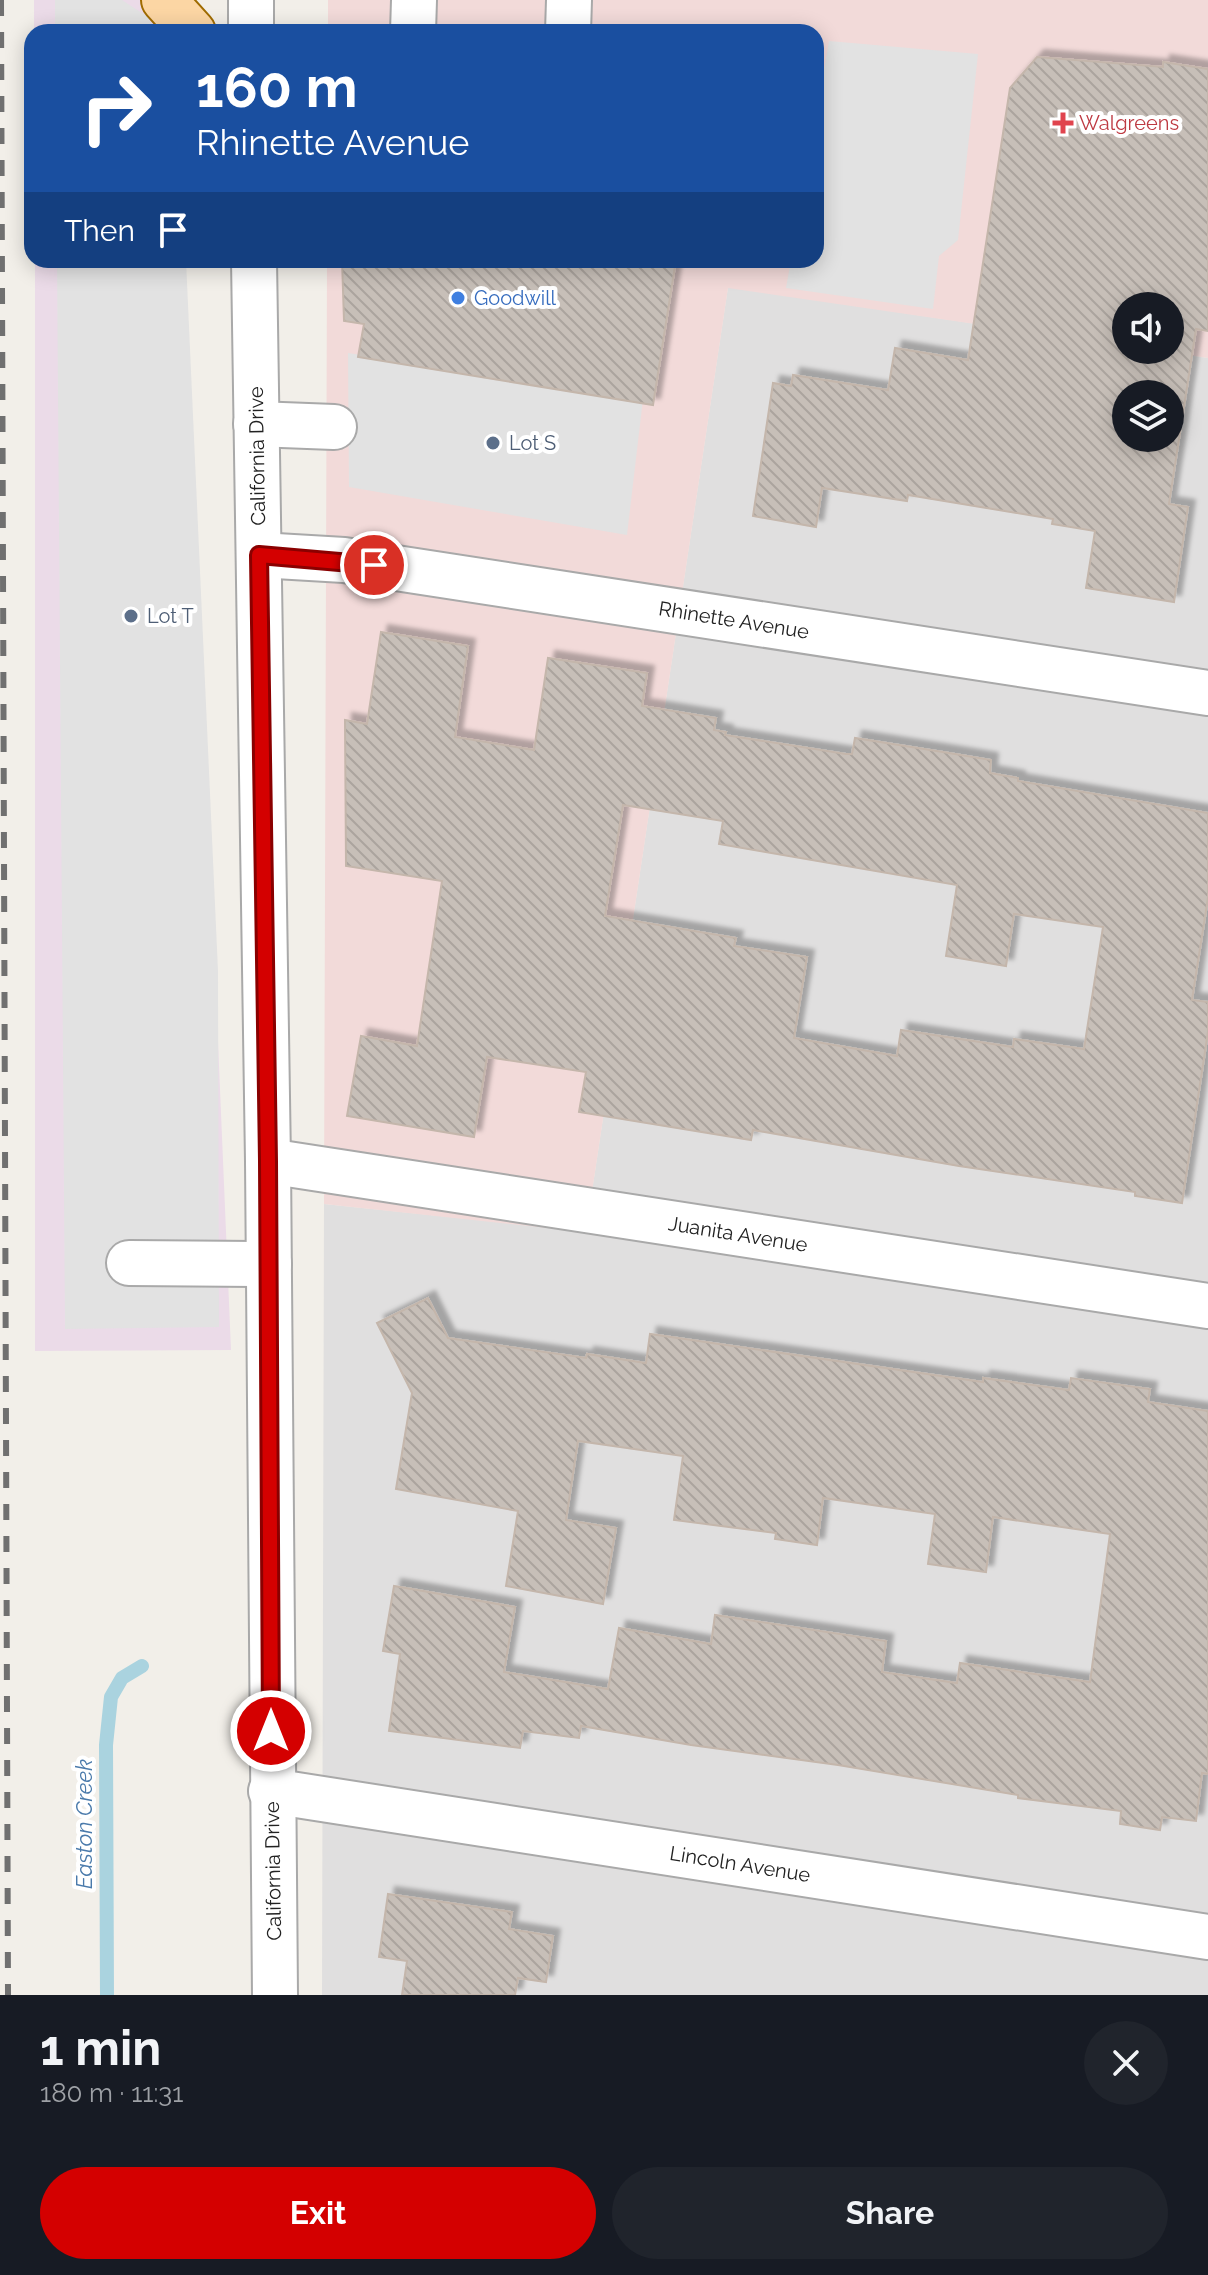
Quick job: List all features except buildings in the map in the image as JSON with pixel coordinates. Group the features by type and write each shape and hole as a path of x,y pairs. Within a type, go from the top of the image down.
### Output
{"main road":[{"path":"164,0 186,24"}],"street":[{"path":"251,0 251,24"},
{"path":"413,24 414,0"},
{"path":"568,24 569,0"},
{"name":"California Drive","path":"254,268 268,1161 275,1995"},
{"path":"256,424 334,427"},
{"name":"Rhinette Avenue","path":"259,555 344,560 1208,693"},
{"name":"Juanita Avenue","path":"268,1161 506,1180 1208,1306"},
{"path":"129,1263 269,1264"},
{"name":"Lincoln Avenue","path":"271,1791 1208,1937"}],"shaded area":[{"path":"34,0 173,0 174,24 34,24"},
{"path":"55,0 122,0 148,17 151,24 55,24"},
{"path":"328,0 1208,0 1208,358 1184,355 1184,292 1112,292 1112,344 728,288 586,1232 324,1204 327,268 824,268 824,24 328,24"},
{"path":"829,41 978,54 958,240 939,256 933,309 786,288 790,268 824,268 824,70"},
{"name":"Lot T","path":"35,268 185,268 231,1350 35,1351"},
{"name":"Lot T","path":"57,268 186,268 218,971 219,1327 65,1329"},
{"path":"728,287 1112,344 1112,364 1184,364 1184,355 1208,358 1208,1995 322,1995 324,1204 586,1231"},
{"name":"Lot S","path":"348,353 643,399 627,535 349,487"}],"waterway":[{"name":"Easton Creek","path":"107,1995 106,1745 111,1697 122,1678 142,1666"}],"railway":[{"path":"1,0 8,1995"}],"place":[{"name":"Walgreens","path":"1063,123"},
{"name":"Goodwill","path":"458,298"},
{"name":"Lot S","path":"493,443"},
{"name":"Lot T","path":"131,616"}],"route":[{"path":"271,1731 268,1161 259,555 374,565"}]}
